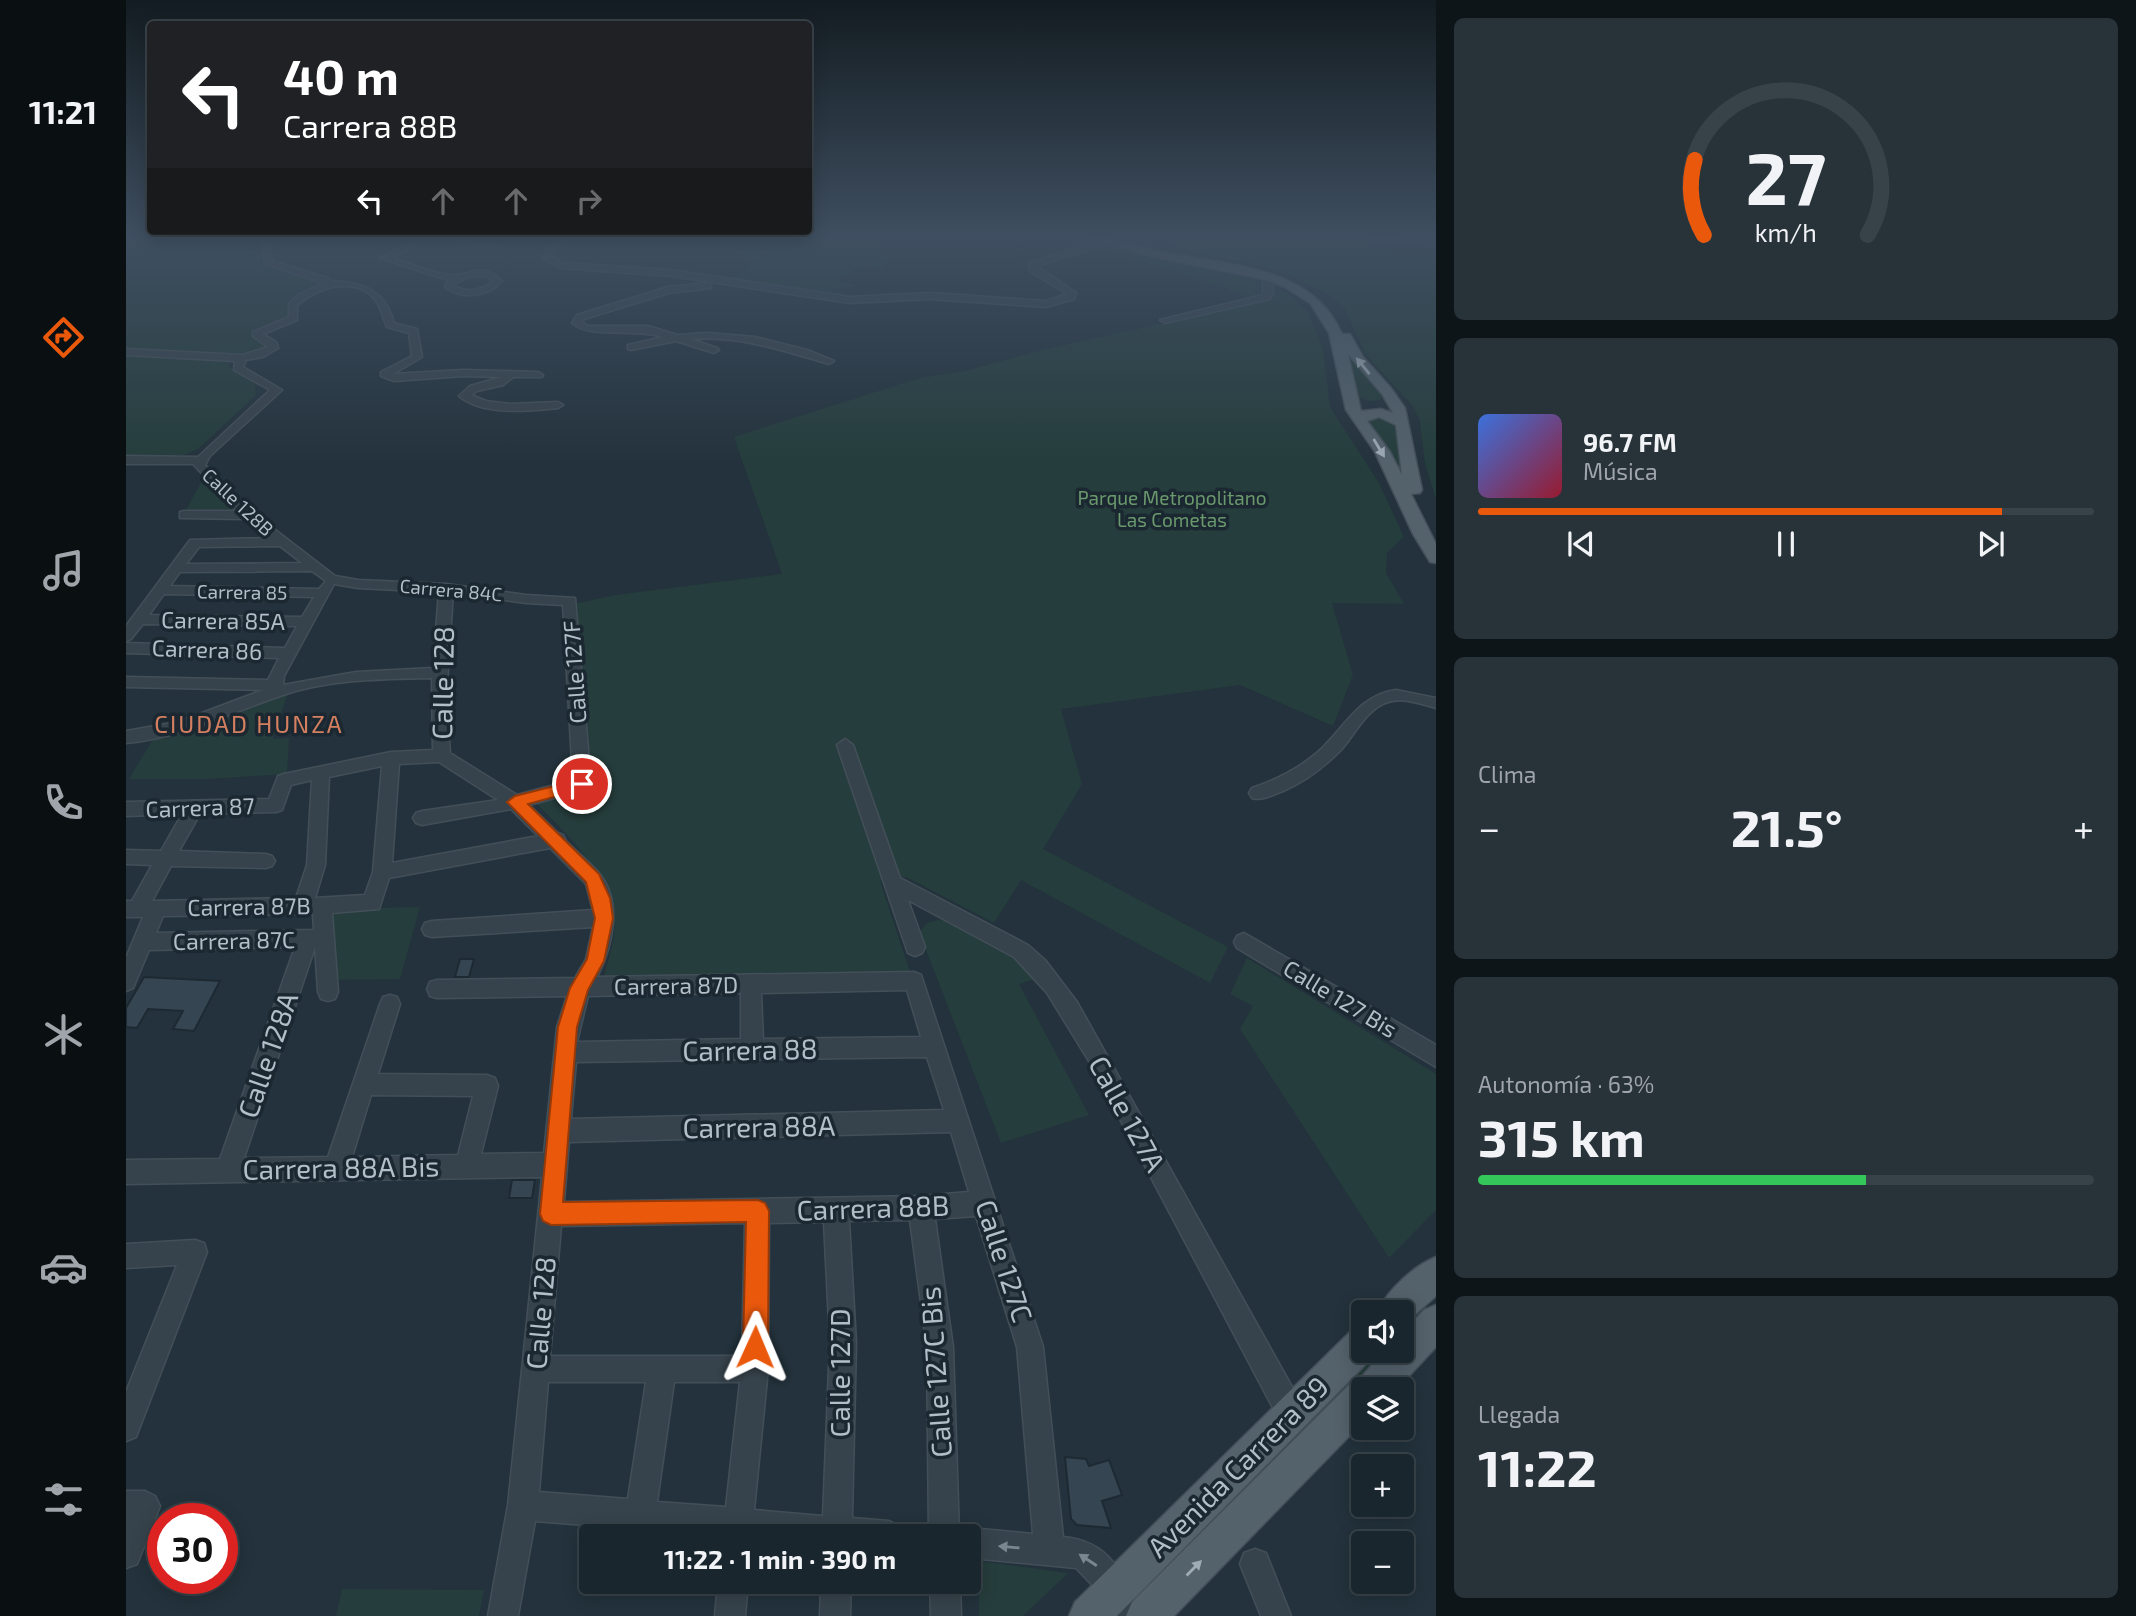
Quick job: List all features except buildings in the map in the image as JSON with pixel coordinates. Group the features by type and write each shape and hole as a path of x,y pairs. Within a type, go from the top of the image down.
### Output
{"main road":[{"path":"1326,314 1342,356 1351,406 1384,455 1422,536 1436,558"},
{"path":"1336,314 1356,358 1399,409 1407,473 1436,537"},
{"path":"1349,390 1356,398 1368,402 1382,402 1389,396"},
{"path":"1360,421 1364,415 1377,413 1401,422"},
{"path":"1408,1300 1436,1273"},
{"path":"1383,1377 1436,1322"},
{"name":"Avenida Carrera 89","path":"1109,1608 1291,1413 1351,1355"},
{"name":"Avenida Carrera 89","path":"1146,1616 1351,1409"}],"street":[{"path":"126,352 243,358 259,355 273,348 273,344 257,334 294,318 293,314"},
{"path":"388,314 390,325 414,331 417,357 390,371 386,374 387,377 510,373 538,375"},
{"path":"588,314 580,317 577,323 586,329 648,329 714,350"},
{"path":"1165,320 1190,314"},
{"path":"631,347 679,338 752,337 783,344 829,361"},
{"name":"Calle 128B","path":"243,358 238,363 238,368 277,390 199,461 200,469 281,542 317,567 328,586"},
{"path":"510,373 501,384 470,389 464,396 494,404 536,408 558,405"},
{"path":"126,460 199,461"},
{"path":"184,515 248,514"},
{"path":"126,636 195,543 281,542"},
{"path":"176,568 317,567"},
{"name":"Carrera 84C","path":"328,586 358,584 446,588 526,599 570,601"},
{"path":"274,689 288,653 328,586"},
{"name":"Carrera 85","path":"160,590 328,586"},
{"name":"Calle 128","path":"446,588 439,673 442,756 515,802 557,840 593,878 601,898 604,918 595,961 580,988 568,1027 523,1505 503,1616"},
{"name":"Calle 127F","path":"515,802 582,784 570,601"},
{"name":"Carrera 85A","path":"138,620 307,622"},
{"name":"Carrera 86","path":"126,648 288,653"},
{"path":"126,737 160,733 274,689 347,677 439,673"},
{"path":"126,682 274,689"},
{"path":"1258,793 1302,775 1338,743 1373,702 1402,695 1436,703"},
{"path":"845,745 915,947"},
{"path":"321,774 391,758 442,756"},
{"path":"391,758 382,872 557,840"},
{"name":"Carrera 87","path":"126,809 275,805 284,780 321,774"},
{"name":"Calle 128A","path":"321,774 313,906 316,939 328,992"},
{"path":"422,818 515,802"},
{"path":"126,982 143,942 139,909 163,858 194,809"},
{"path":"126,857 266,861"},
{"name":"Carrera 87B","path":"139,909 372,903 382,872"},
{"name":"Calle 127A","path":"893,883 1021,951 1037,964 1049,979 1105,1073 1291,1413"},
{"path":"432,929 604,918"},
{"name":"Calle 128A","path":"228,1170 316,939"},
{"name":"Carrera 87C","path":"143,942 316,939"},
{"name":"Calle 127 Bis","path":"1244,942 1436,1057"},
{"name":"Carrera 87D","path":"436,989 915,981"},
{"name":"Calle 127C","path":"915,981 1030,1347 1049,1550"},
{"path":"751,985 752,1050"},
{"path":"336,1169 390,1004"},
{"name":"Carrera 88","path":"565,1052 935,1047"},
{"path":"364,1084 487,1087 466,1167"},
{"name":"Carrera 88A","path":"559,1131 959,1121"},
{"name":"Carrera 88A Bis","path":"126,1172 555,1165"},
{"name":"Carrera 88B","path":"551,1214 921,1208 985,1203"},
{"name":"Calle 127C Bis","path":"921,1208 940,1347 944,1524"},
{"name":"Calle 127D","path":"836,1209 843,1343 837,1524"},
{"path":"739,1524 755,1370 758,1211"},
{"path":"126,1256 195,1252 126,1427"},
{"path":"536,1369 755,1370"},
{"path":"640,1515 662,1369"},
{"path":"523,1505 640,1515 699,1524"},
{"path":"126,1553 135,1506"},
{"path":"981,1544 1087,1556 1105,1574 1109,1608"},
{"path":"1255,1564 1276,1616"},
{"path":"730,1616 732,1594"},
{"path":"835,1616 836,1594"},
{"path":"945,1594 946,1616"}],"green space":[{"path":"126,314 289,314 290,317 253,332 252,336 266,347 264,350 231,360 229,366 255,385 256,395 198,449 184,455 126,457"},
{"name":"Parque Metropolitano Las Cometas","path":"1205,314 1309,314 1323,348 1330,407 1379,483 1404,537 1387,553 1386,573 1404,604 1332,603 1353,675 1333,726 1240,685 1061,709 1082,784 1043,849 1228,947 1210,983 1021,880 994,923 906,877 880,881 910,972 604,978 614,933 614,919 604,885 585,856 537,804 586,792 569,605 615,595 782,574 734,437 920,378 965,371 1046,349"},
{"path":"1347,314 1436,314 1436,499 1425,464 1420,421 1412,405 1366,355"},
{"path":"1345,347 1383,398 1368,400 1354,392"},
{"path":"1379,417 1396,424 1400,469 1428,530 1398,469 1368,422"},
{"path":"204,477 236,512 186,510"},
{"path":"274,696 287,696 273,739 289,738 287,774 206,779 129,779 153,739"},
{"path":"420,907 400,979 330,980 327,909"},
{"path":"938,920 951,922 978,934 1005,950 1038,978 1019,984 1089,1115 1001,1143 919,932 927,923"},
{"path":"1247,958 1436,1074 1436,1210 1389,1258 1240,1029 1253,1006 1230,994"},
{"path":"1366,1363 1380,1363 1366,1377 1351,1377"},
{"path":"1351,1377 1351,1392 1172,1570 1163,1560"},
{"path":"981,1561 1068,1573 1023,1616 979,1616"},
{"path":"342,1589 484,1590 479,1616 336,1616"}],"district":[{"name":"CIUDAD HUNZA","path":"249,725"}],"route":[{"path":"582,784 515,802 593,878 601,898 604,918 602,939 595,961 580,988 568,1027 551,1214 758,1211 755,1347"}]}
